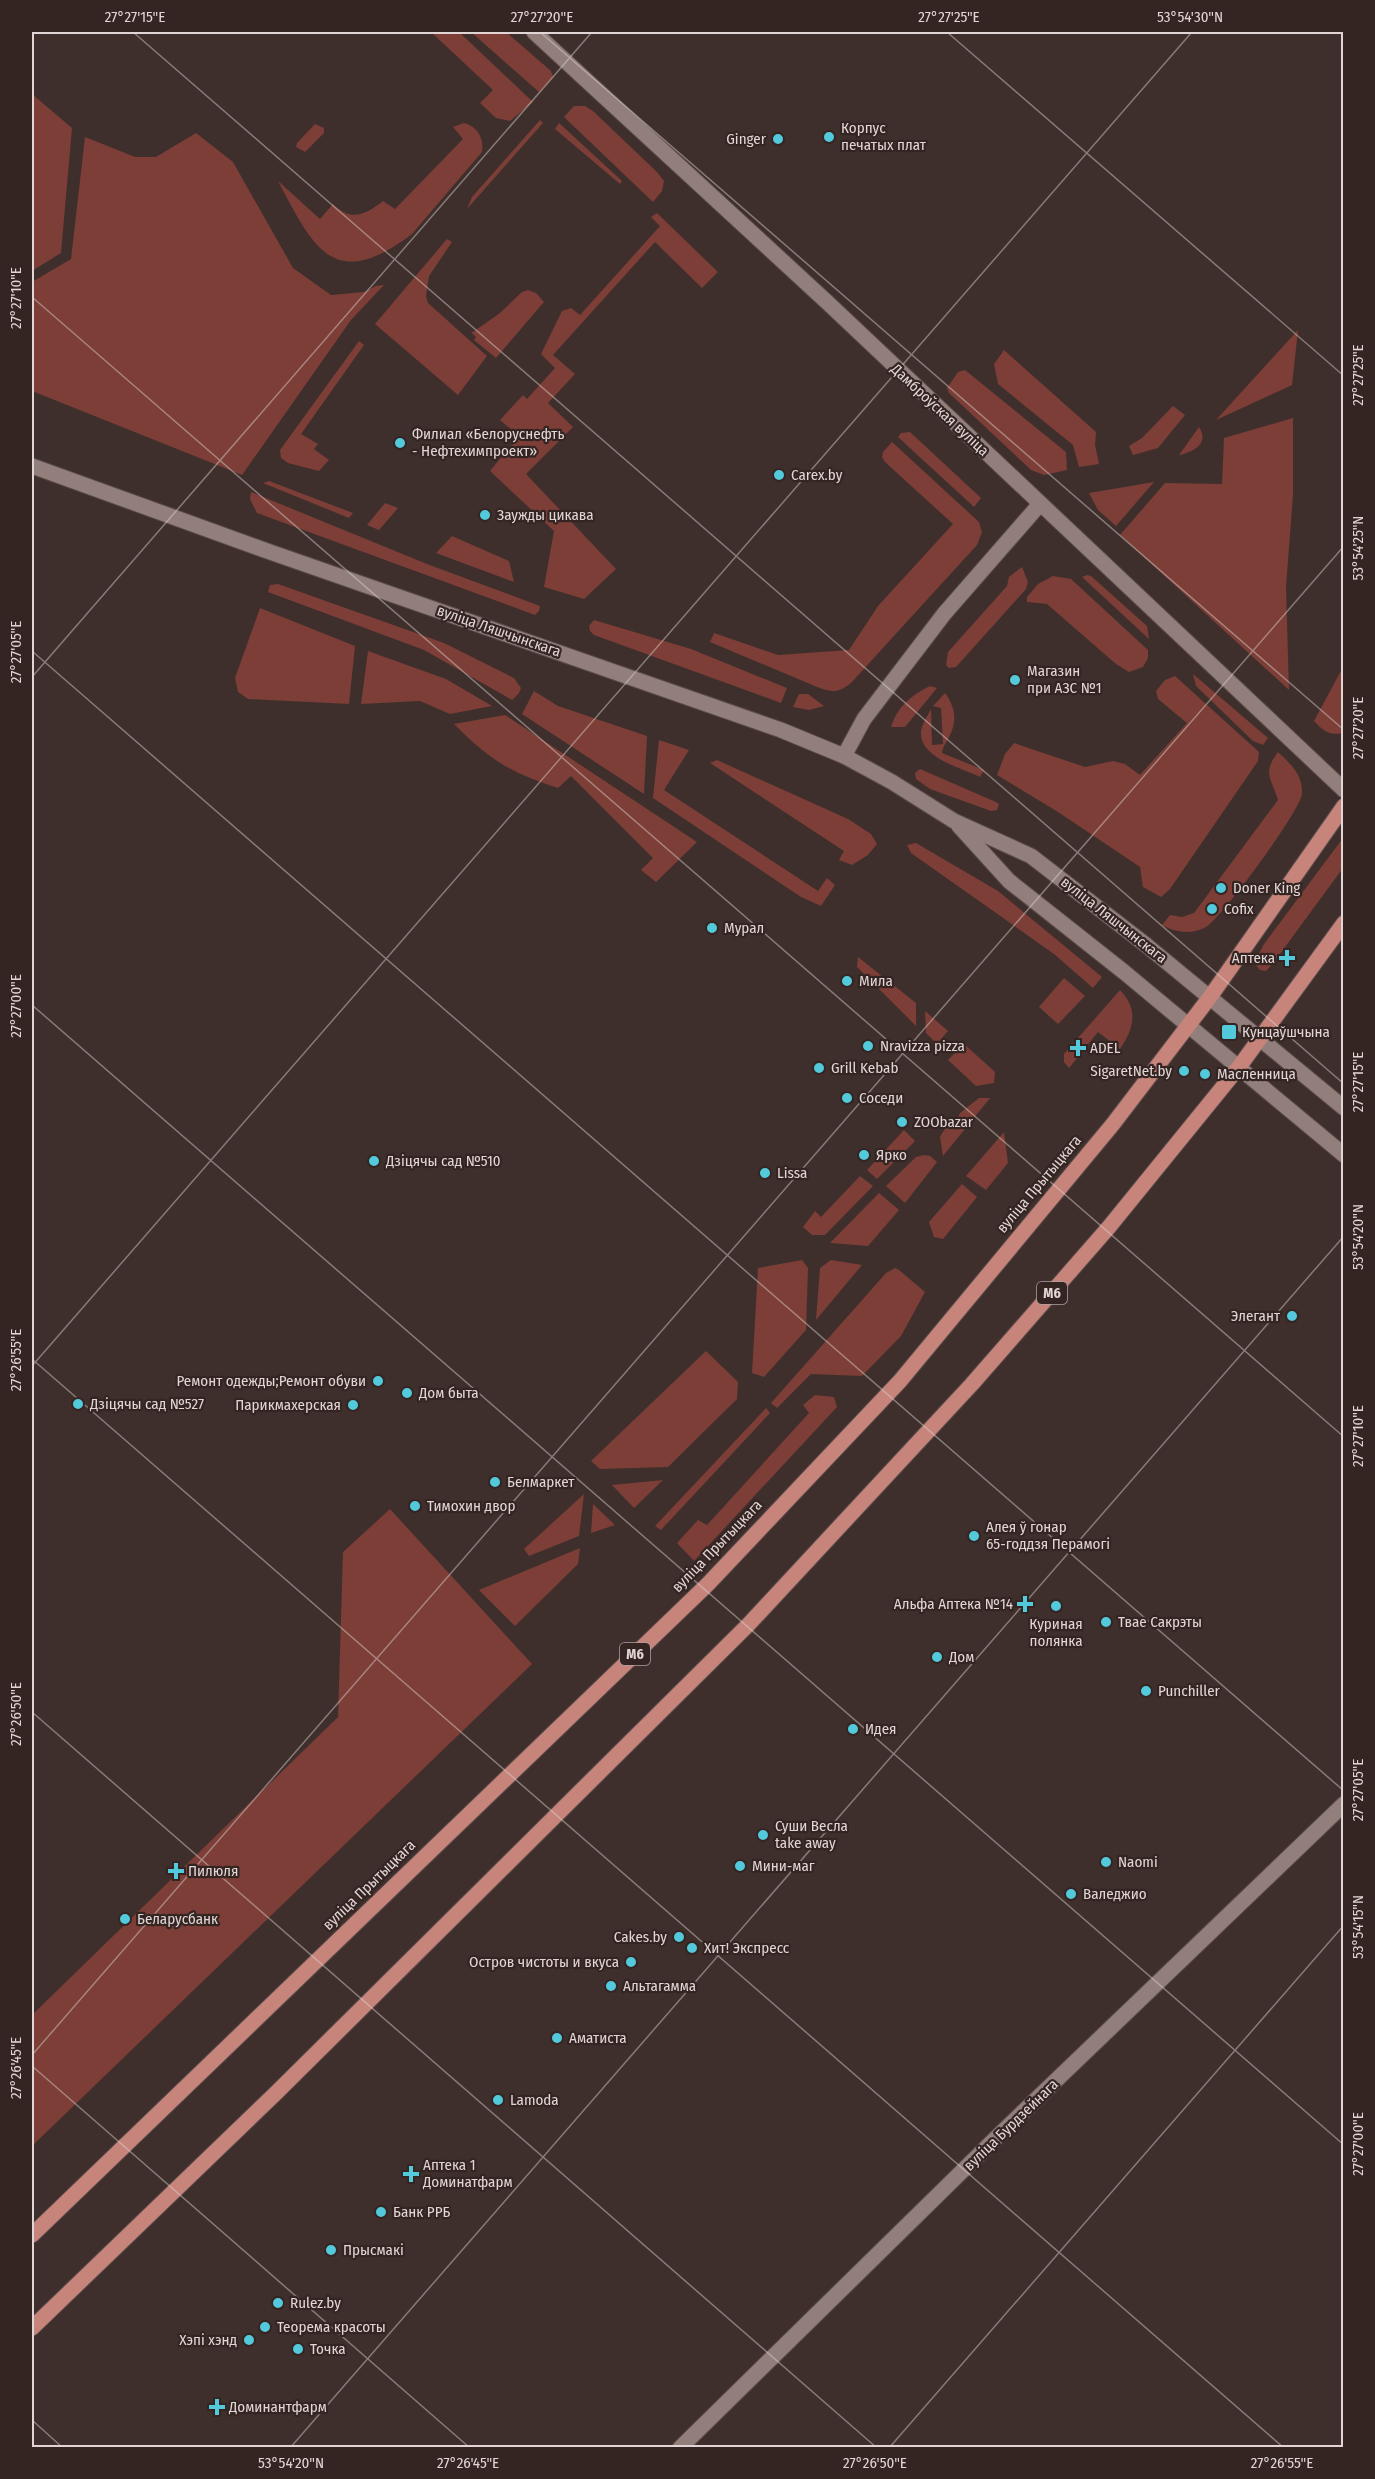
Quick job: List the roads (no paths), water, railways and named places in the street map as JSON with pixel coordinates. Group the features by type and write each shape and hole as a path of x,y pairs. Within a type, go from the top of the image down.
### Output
{"main road":[{"name":"вуліца Прытыцкага","path":"32,2235 708,1584 900,1381 1113,1124 1188,1027 1344,806"},
{"name":"М6","path":"32,2328 285,2083 748,1625 972,1384 1110,1227 1239,1068 1344,922"}],"street":[{"name":"Дамброўская вуліца","path":"534,32 828,303 1344,790"},
{"name":"вуліца Ляшчынскага","path":"32,466 781,730 844,756 892,782 954,821 1031,855 1210,997 1344,1108"},
{"path":"844,756 864,719 944,614 1040,504"},
{"name":"вуліца Ляшчынскага","path":"954,821 1009,881 1124,972 1344,1155"},
{"name":"вуліца Бурдзейнага","path":"680,2448 999,2135 1344,1804"}],"place":[{"name":"Корпус печатых плат","path":"829,137"},
{"name":"Ginger","path":"778,139"},
{"name":"Филиал «Белоруснефть - Нефтехимпроект»","path":"400,443"},
{"name":"Carex.by","path":"779,475"},
{"name":"Заужды цикава","path":"485,515"},
{"name":"Магазин при АЗС №1","path":"1015,680"},
{"name":"Doner King","path":"1221,888"},
{"name":"Cofix","path":"1212,909"},
{"name":"Мурал","path":"712,928"},
{"name":"Аптека","path":"1287,958"},
{"name":"Мила","path":"847,981"},
{"name":"Кунцаўшчына","path":"1229,1032"},
{"name":"Nravizza pizza","path":"868,1046"},
{"name":"ADEL","path":"1078,1048"},
{"name":"Grill Kebab","path":"819,1068"},
{"name":"SigaretNet.by","path":"1184,1071"},
{"name":"Масленница","path":"1205,1074"},
{"name":"Соседи","path":"847,1098"},
{"name":"ZOObazar","path":"902,1122"},
{"name":"Ярко","path":"864,1155"},
{"name":"Дзіцячы сад №510","path":"374,1161"},
{"name":"Lissa","path":"765,1173"},
{"name":"Элегант","path":"1292,1316"},
{"name":"Ремонт одежды;Ремонт обуви","path":"378,1381"},
{"name":"Дом быта","path":"407,1393"},
{"name":"Дзіцячы сад №527","path":"78,1404"},
{"name":"Парикмахерская","path":"353,1405"},
{"name":"Белмаркет","path":"495,1482"},
{"name":"Тимохин двор","path":"415,1506"},
{"name":"Алея ў гонар 65-годдзя Перамогі","path":"974,1536"},
{"name":"Альфа Аптека №14","path":"1025,1604"},
{"name":"Куриная полянка","path":"1056,1606"},
{"name":"Твае Сакрэты","path":"1106,1622"},
{"name":"Дом","path":"937,1657"},
{"name":"Punchiller","path":"1146,1691"},
{"name":"Идея","path":"853,1729"},
{"name":"Суши Весла take away","path":"763,1835"},
{"name":"Naomi","path":"1106,1862"},
{"name":"Мини-маг","path":"740,1866"},
{"name":"Пилюля","path":"176,1871"},
{"name":"Валеджио","path":"1071,1894"},
{"name":"Беларусбанк","path":"125,1919"},
{"name":"Cakes.by","path":"679,1937"},
{"name":"Хит! Экспресс","path":"692,1948"},
{"name":"Остров чистоты и вкуса","path":"631,1962"},
{"name":"Альтагамма","path":"611,1986"},
{"name":"Аматиста","path":"557,2038"},
{"name":"Lamoda","path":"498,2100"},
{"name":"Аптека 1 Доминатфарм","path":"411,2174"},
{"name":"Банк РРБ","path":"381,2212"},
{"name":"Прысмакі","path":"331,2250"},
{"name":"Rulez.by","path":"278,2303"},
{"name":"Теорема красоты","path":"265,2327"},
{"name":"Хэпі хэнд","path":"249,2340"},
{"name":"Точка","path":"298,2349"},
{"name":"Доминантфарм","path":"217,2407"}]}
